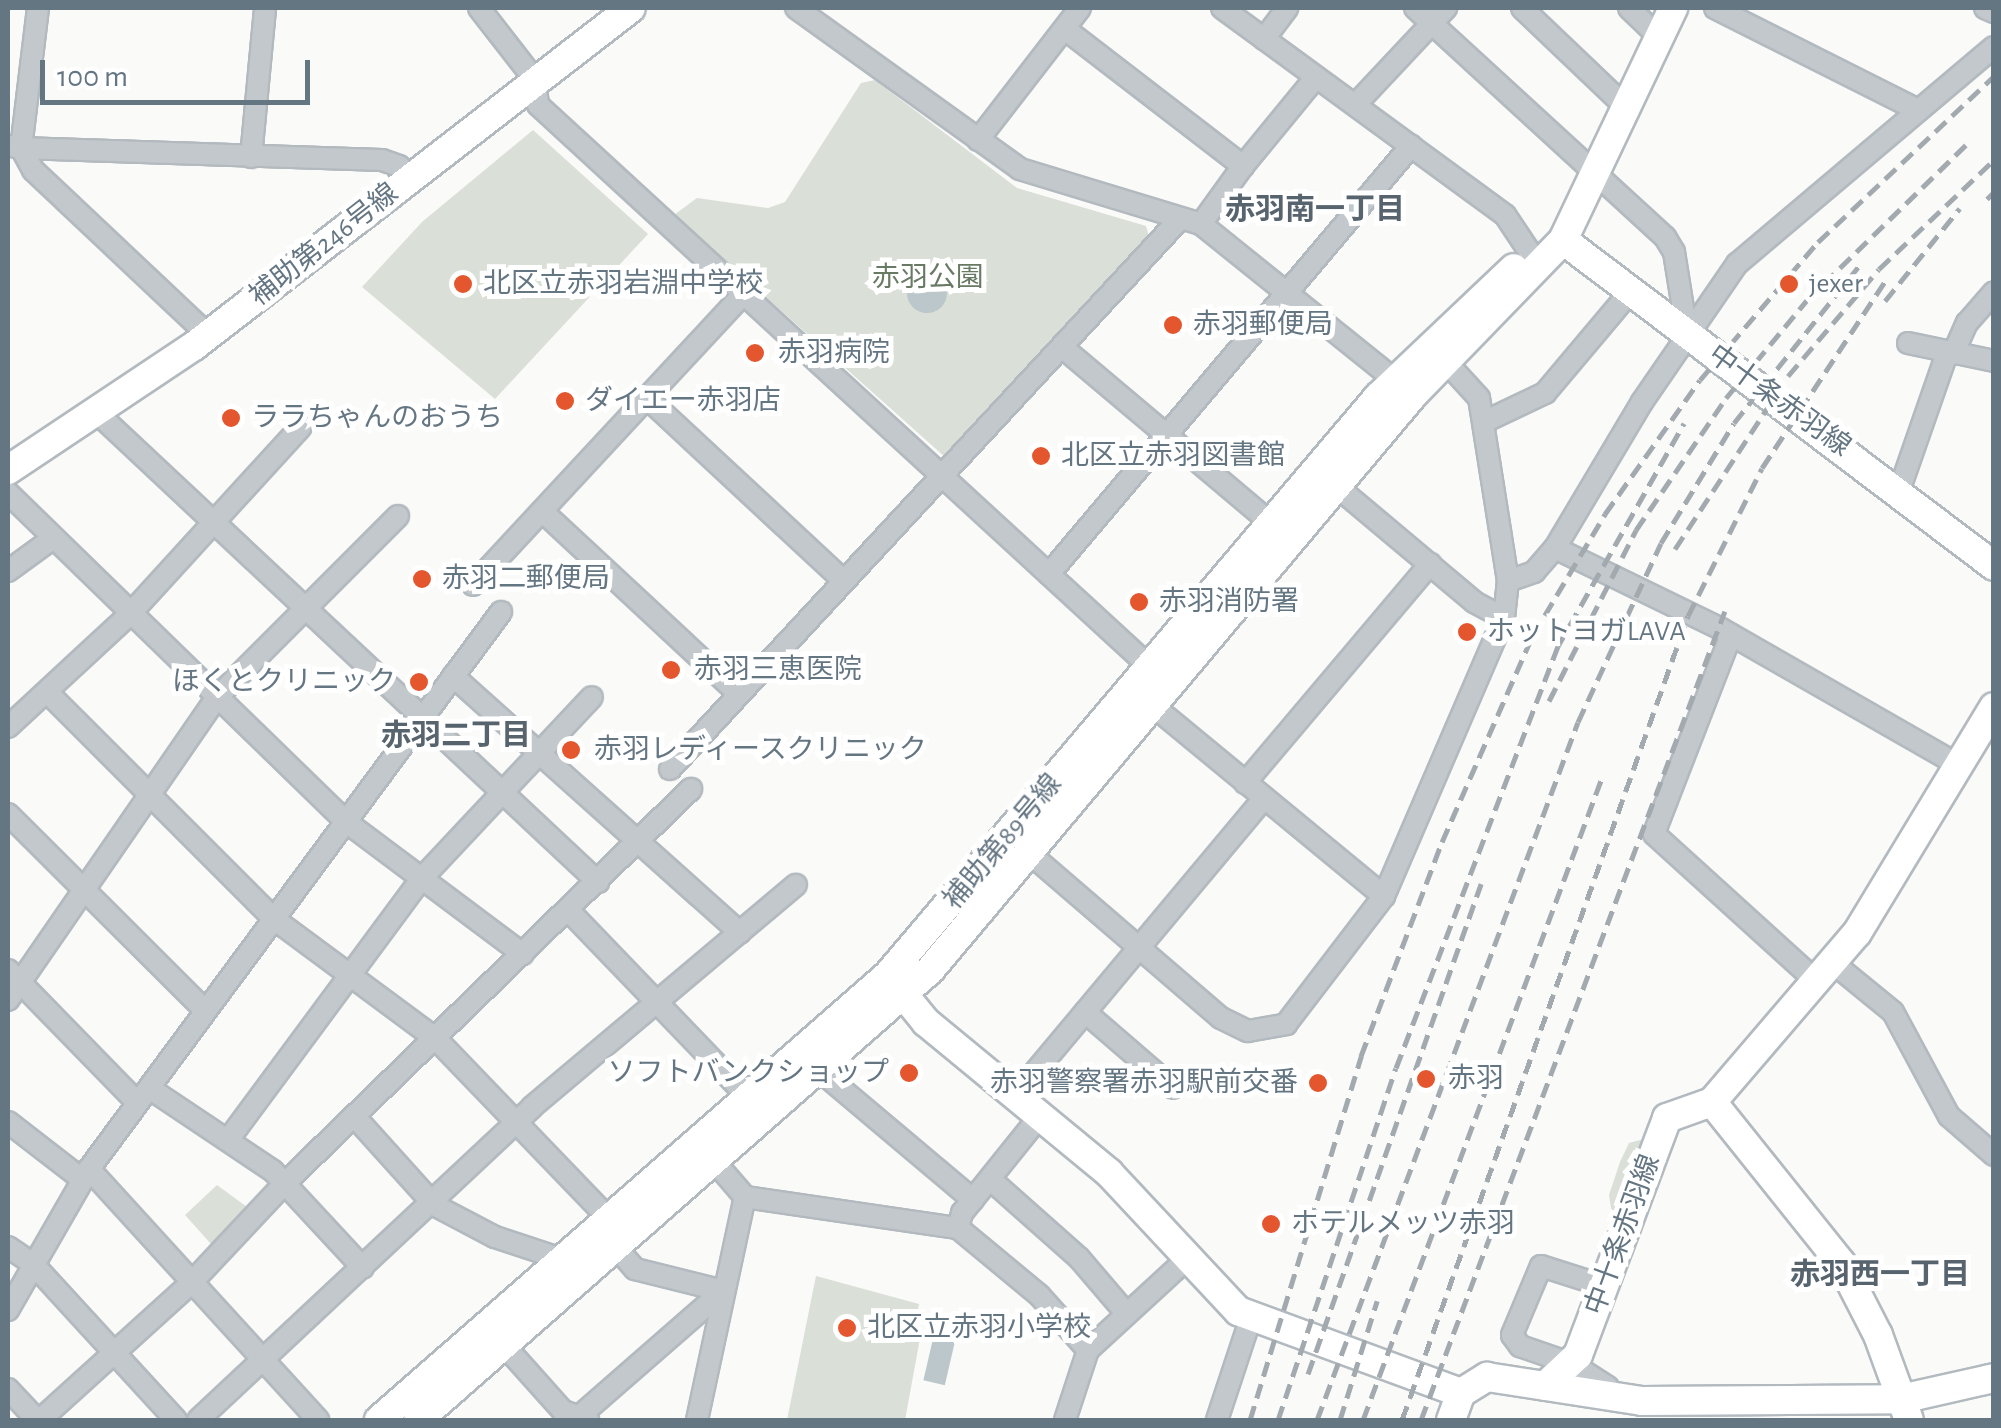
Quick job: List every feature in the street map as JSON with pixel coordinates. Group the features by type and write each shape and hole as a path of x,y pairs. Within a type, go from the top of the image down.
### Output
{"street":[{"path":"38,8 14,146 33,170 208,335"},
{"path":"251,157 265,8"},
{"path":"480,8 536,80 538,106 1150,667 1152,705 1384,896"},
{"name":"補助第246号線","path":"8,470 208,335 630,8"},
{"path":"796,8 978,140 1055,184 1178,221 1201,224 1288,290 1404,387"},
{"path":"978,140 1080,8"},
{"path":"1222,8 1505,215 1531,254"},
{"path":"1264,39 1287,8"},
{"path":"1415,8 1439,15 1674,252 1687,333"},
{"path":"1522,8 1625,106"},
{"path":"1629,8 1659,37"},
{"name":"補助第89号線","path":"1437,352 1563,240 1673,8"},
{"path":"1715,8 1918,110"},
{"path":"1985,8 1994,12"},
{"path":"1356,104 1439,15"},
{"path":"1065,29 1243,166"},
{"path":"1508,581 1534,572 1555,548 1687,333 1736,264 1994,47"},
{"path":"1201,224 1316,76"},
{"path":"14,146 382,160 399,166 409,179"},
{"path":"1048,574 1410,146"},
{"name":"補助第89号線","path":"380,1420 559,1258 748,1097 897,986 1150,667 1272,524 1573,212"},
{"path":"670,769 1178,221"},
{"name":"中十条赤羽線","path":"1563,240 1994,566"},
{"path":"1484,422 1545,393 1630,292"},
{"path":"1899,491 1950,354 1967,323 1994,292"},
{"path":"472,586 743,294"},
{"path":"1908,342 1994,361"},
{"path":"1062,347 1272,524"},
{"path":"1029,853 1236,1028 1266,1032 1286,1024 1384,896 1504,618 1508,581 1484,422 1472,384 1437,352"},
{"name":"補助第89号線","path":"418,1420 614,1245 820,1070 1029,853 1336,486 1404,387"},
{"path":"648,399 844,581"},
{"path":"96,412 598,882"},
{"path":"8,727 130,614 301,427"},
{"path":"1336,486 1474,602 1504,618"},
{"path":"8,492 345,821 524,954"},
{"path":"542,511 739,694"},
{"path":"8,1000 14,976 85,890 216,697 398,516"},
{"path":"8,572 52,539"},
{"path":"1555,548 1726,632 1960,766"},
{"path":"1246,783 1430,564"},
{"path":"8,1310 86,1174 501,612"},
{"path":"1726,632 1654,834 1825,972 1893,1012 1948,1116 1994,1156"},
{"path":"452,676 740,933"},
{"path":"48,692 274,919 436,1039 523,1122 608,1217"},
{"path":"228,1140 422,878 592,697"},
{"name":"中十条赤羽線","path":"1578,1352 1666,1118 1712,1102 1825,972 1886,894 1994,707"},
{"path":"8,1389 38,1420 192,1282 285,1183 691,789"},
{"path":"1015,1096 1263,799"},
{"path":"8,814 205,1010"},
{"path":"198,1420 523,1122 796,885"},
{"path":"568,911 748,1097"},
{"path":"14,976 143,1095 228,1140 285,1183 363,1268"},
{"path":"897,986 1015,1096 1109,1173 1231,1306 1461,1393"},
{"path":"1085,1012 1173,1088"},
{"path":"820,1070 973,1200"},
{"path":"1712,1102 1841,1263 1905,1410"},
{"path":"354,1116 434,1205 495,1237 559,1258"},
{"path":"958,1228 973,1200 1040,1116"},
{"path":"8,1122 86,1174 192,1282 318,1420"},
{"path":"714,1161 745,1197 958,1228 1038,1295 1088,1350"},
{"path":"991,1180 1080,1258 1126,1313"},
{"path":"697,1420 745,1197"},
{"path":"614,1245 634,1268 724,1291"},
{"path":"8,1247 33,1264 176,1420"},
{"path":"1065,1420 1088,1350 1188,1258"},
{"path":"1604,1286 1549,1264 1535,1272 1514,1340 1578,1352 1608,1387 1642,1411"},
{"path":"502,1344 563,1412 581,1420 724,1291"},
{"path":"1217,1420 1252,1317"},
{"path":"1545,1386 1578,1352"},
{"path":"1451,1420 1461,1393 1487,1377 1545,1386 1642,1411 1905,1410 1994,1378"}],"green space":[{"name":"赤羽公園","path":"875,80 1017,188 1146,226 1150,240 946,458 674,215 697,198 768,208 785,202 861,83"},
{"path":"533,130 648,234 495,399 362,287 422,222"},
{"path":"1644,1139 1619,1218 1613,1220 1609,1195 1620,1162 1629,1143"},
{"path":"217,1185 247,1207 211,1244 185,1215"},
{"path":"816,1276 919,1304 914,1331 921,1333 905,1420 787,1420"}],"shaded area":[{"path":"927,273 941,279 947,293 941,307 927,313 913,307 907,293 913,279"},
{"path":"938,1317 959,1322 945,1385 923,1380"}],"railway":[{"path":"1250,1420 1361,1056 1442,842 1533,635 1605,514 1700,380 1818,242 1994,76"},
{"path":"1549,701 1636,530 1726,398 1807,300 1969,142"},
{"path":"1675,549 1788,376 1879,269 1994,160"},
{"path":"1987,199 1994,192"},
{"path":"1885,301 1960,208"},
{"path":"1317,1420 1578,722 1661,543 1734,423 1859,266"},
{"path":"1402,1420 1688,616 1762,468 1886,280"},
{"path":"1278,1420 1396,1068 1558,646 1684,423"},
{"path":"1421,1420 1725,611"},
{"path":"1363,1420 1603,775"},
{"path":"1308,1374 1481,884"},
{"path":"1340,1420 1377,1301"}],"place":[{"name":"北区立赤羽岩淵中学校","path":"463,284"},
{"name":"jexer","path":"1789,284"},
{"name":"赤羽郵便局","path":"1173,325"},
{"name":"赤羽病院","path":"755,353"},
{"name":"ダイエー赤羽店","path":"565,401"},
{"name":"ララちゃんのおうち","path":"231,418"},
{"name":"北区立赤羽図書館","path":"1041,456"},
{"name":"赤羽二郵便局","path":"422,579"},
{"name":"赤羽消防署","path":"1139,602"},
{"name":"ホットヨガLAVA","path":"1467,632"},
{"name":"赤羽三恵医院","path":"671,670"},
{"name":"ほくとクリニック","path":"419,682"},
{"name":"赤羽レディースクリニック","path":"571,750"},
{"name":"ソフトバンクショップ","path":"909,1073"},
{"name":"赤羽","path":"1426,1079"},
{"name":"赤羽警察署赤羽駅前交番","path":"1318,1083"},
{"name":"ホテルメッツ赤羽","path":"1271,1224"},
{"name":"北区立赤羽小学校","path":"847,1328"}],"district":[{"name":"赤羽南一丁目","path":"1315,210"},
{"name":"赤羽二丁目","path":"456,736"},
{"name":"赤羽西一丁目","path":"1880,1275"}]}
